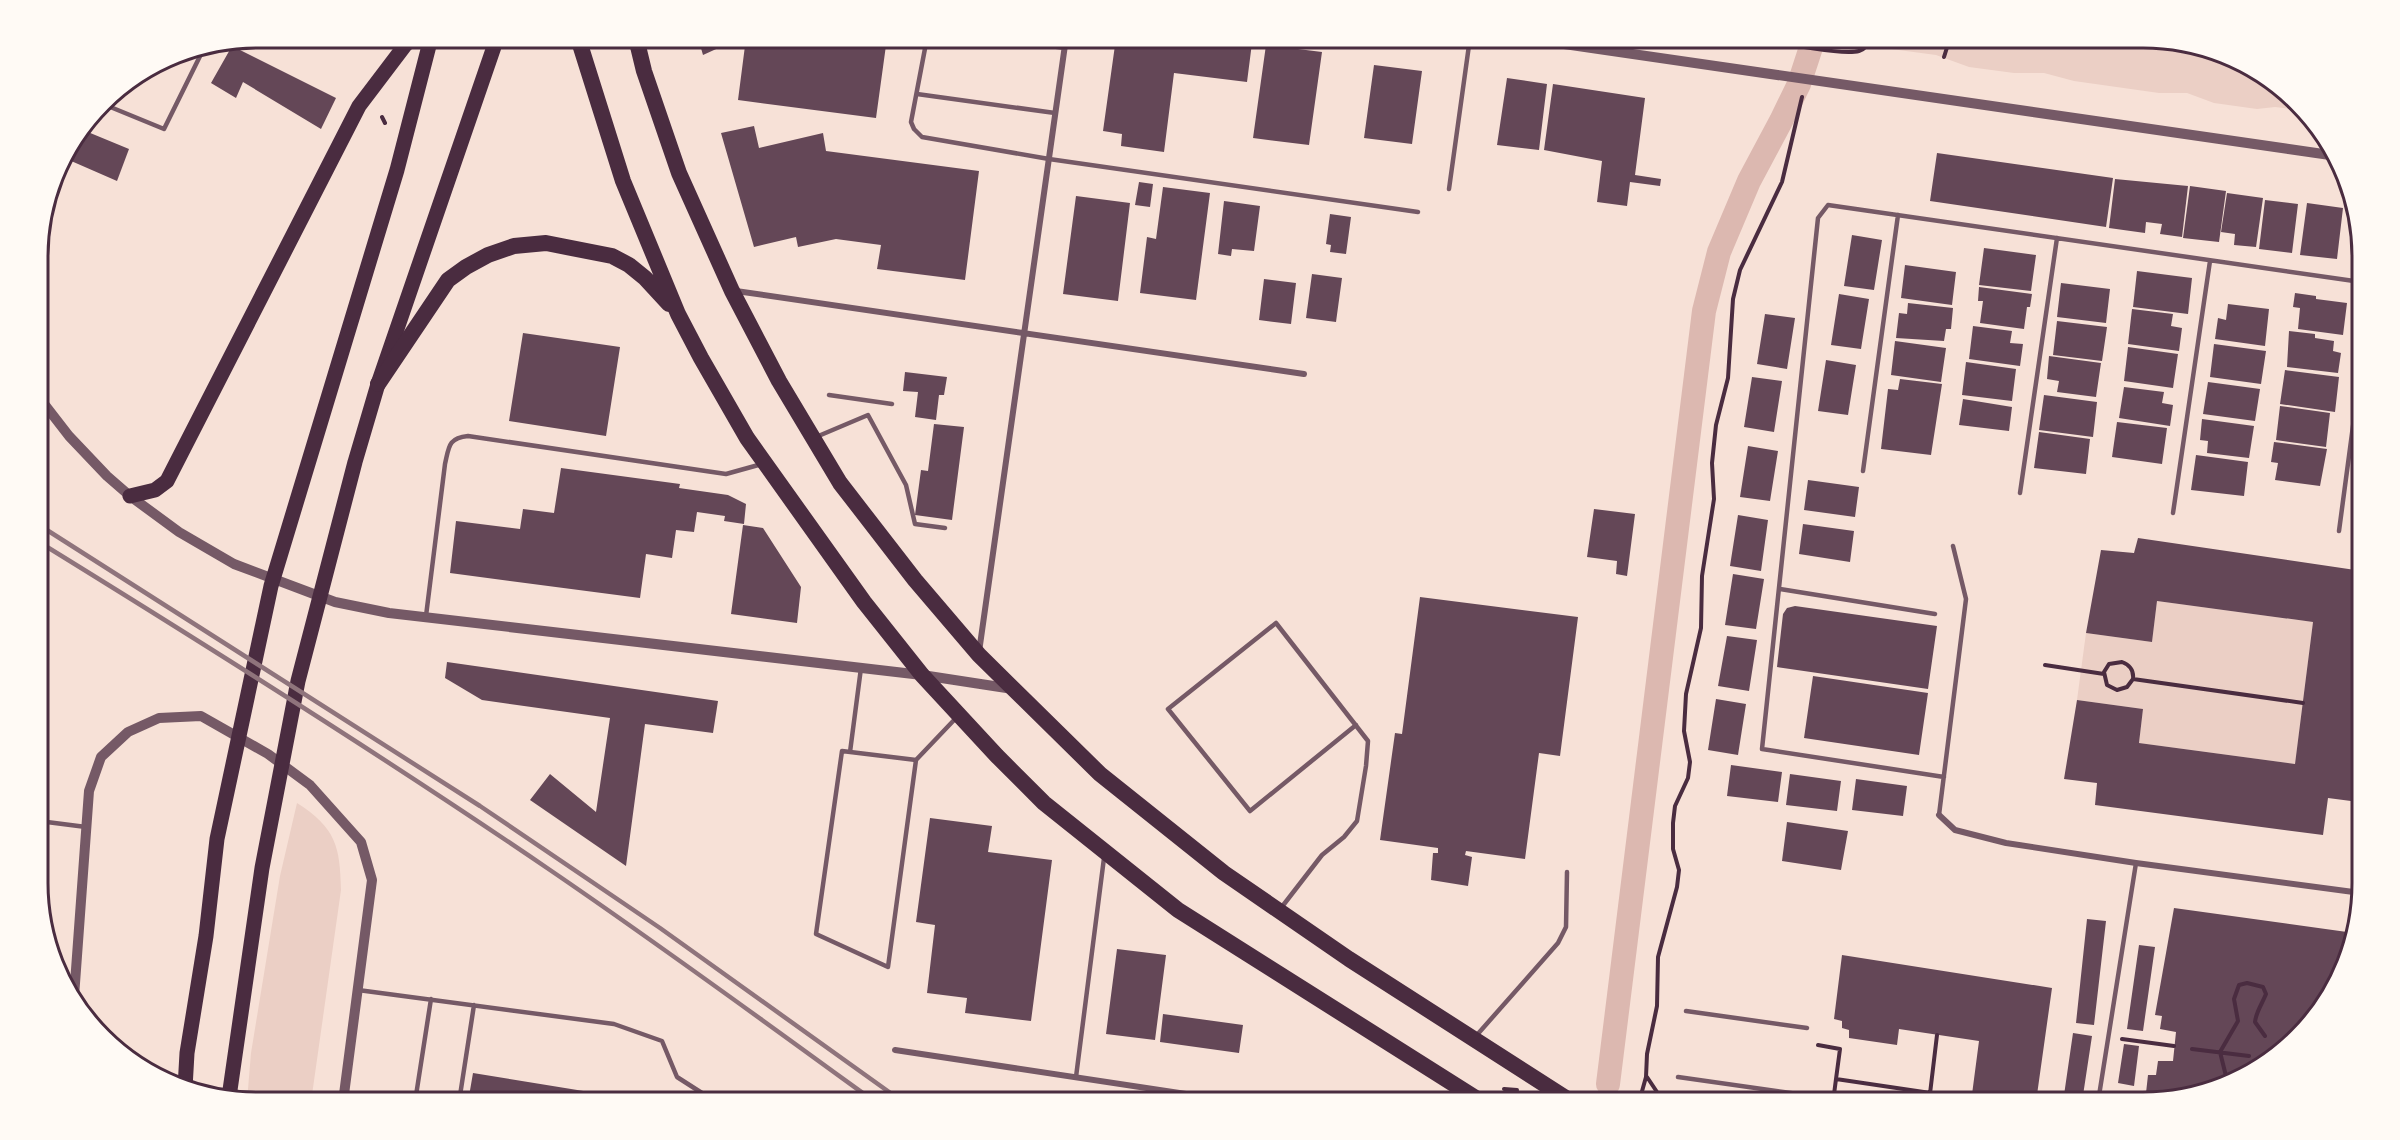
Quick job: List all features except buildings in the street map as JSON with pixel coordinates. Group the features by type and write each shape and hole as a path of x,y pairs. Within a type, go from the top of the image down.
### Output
{"highway":[{"path":"581,48 623,181 678,314 741,428 870,610 922,675 1044,803 1178,910 1466,1092"},
{"path":"638,48 679,173 732,291 779,381 840,483 915,580 979,655 1100,774 1224,873 1557,1092"},
{"path":"378,384 448,280 488,255 514,246 546,243 612,256 629,265 645,278 678,314"}],"main road":[{"path":"130,496 155,490 167,481 359,105 403,48"},
{"path":"185,1079 187,1053 206,936 217,838 271,586 400,160 428,48"},
{"path":"230,1090 262,868 298,681 355,462 378,384 494,48"}],"street":[{"path":"979,655 1065,48"},
{"path":"1591,48 2325,153"},
{"path":"732,291 1304,374"},
{"path":"48,409 69,436 130,496 179,532 234,564 335,602 389,613 922,675 1016,689"},
{"path":"75,986 89,791 101,757 128,732 159,718 201,716 268,754 310,785 361,842 372,880 344,1092"},
{"path":"1939,815 1955,830 2006,843 2351,892"},
{"path":"895,1050 1174,1092"}],"lane":[{"path":"925,48 911,122 922,137 1049,159 1418,213"},
{"path":"1449,189 1469,48"},
{"path":"112,107 164,129 200,56"},
{"path":"916,94 1055,113"},
{"path":"1944,777 1762,749 1818,218 1828,206 2352,281"},
{"path":"1863,471 1898,215"},
{"path":"2020,493 2057,238"},
{"path":"2173,513 2210,261"},
{"path":"829,395 892,404"},
{"path":"870,401 868,415 906,485 915,524 945,528"},
{"path":"814,438 868,415"},
{"path":"2339,531 2352,434"},
{"path":"426,617 445,464 450,443 457,437 468,436 726,474 765,463"},
{"path":"1939,815 1966,599 1953,546"},
{"path":"1780,589 1935,614"},
{"path":"1279,911 1322,855 1344,837 1357,821 1368,741 1356,725 1327,687 1276,623 1168,709 1250,811 1356,725"},
{"path":"850,752 861,668"},
{"path":"916,760 842,751 816,934 888,967 916,760 959,715"},
{"path":"48,822 86,827"},
{"path":"1076,1077 1105,852"},
{"path":"2100,1092 2136,863"},
{"path":"1474,1038 1558,943 1566,927 1567,872"},
{"path":"358,990 614,1024 662,1041 677,1077 700,1092"},
{"path":"417,1092 431,999"},
{"path":"461,1092 474,1005"},
{"path":"1686,1011 1807,1028"},
{"path":"1678,1077 1783,1092"}],"path":[{"path":"1813,48 1859,51 1864,48"},
{"path":"1944,57 1947,48"},
{"path":"1642,1092 1657,1006 1658,957 1677,887 1679,870 1673,849 1673,823 1676,806 1688,778 1690,762 1684,731 1686,694 1701,628 1702,576 1714,499 1712,463 1716,425 1728,378 1732,299 1740,270 1782,182 1802,97"},
{"path":"382,117 385,123"},
{"path":"2118,661 2131,668 2133,679 2127,687 2116,690 2106,685 2104,674 2109,664 2118,661"},
{"path":"2045,665 2104,674"},
{"path":"2133,679 2303,703"},
{"path":"2226,1074 2220,1053 2238,1021 2234,999 2239,985 2247,983 2263,987 2266,994 2261,1007 2256,1012 2255,1022 2265,1036"},
{"path":"1836,1079 1930,1092 1937,1035"},
{"path":"2108,1037 2174,1046"},
{"path":"1818,1045 1840,1049 1834,1092"},
{"path":"2192,1048 2249,1056"},
{"path":"1646,1077 1657,1092"},
{"path":"1504,1089 1518,1090"}],"shaded area":[{"path":"1884,48 2143,48 2184,52 2210,59 2248,76 2291,109 2275,107 2257,109 2214,103 2187,93 2159,93 2074,81 2044,73 2014,73 1969,67 1936,55"},
{"path":"2157,601 2313,622 2295,764 2139,743 2143,709 2077,700 2086,633 2152,642"},
{"path":"297,803 320,821 333,839 339,861 341,890 312,1092 248,1091 251,1053 280,876"}],"waterway":[{"path":"1608,1084 1704,311 1719,252 1749,181 1799,84 1811,48"}],"railway":[{"path":"48,531 480,806 660,928 889,1092"},
{"path":"48,548 296,703 487,828 591,898 861,1092"}]}
